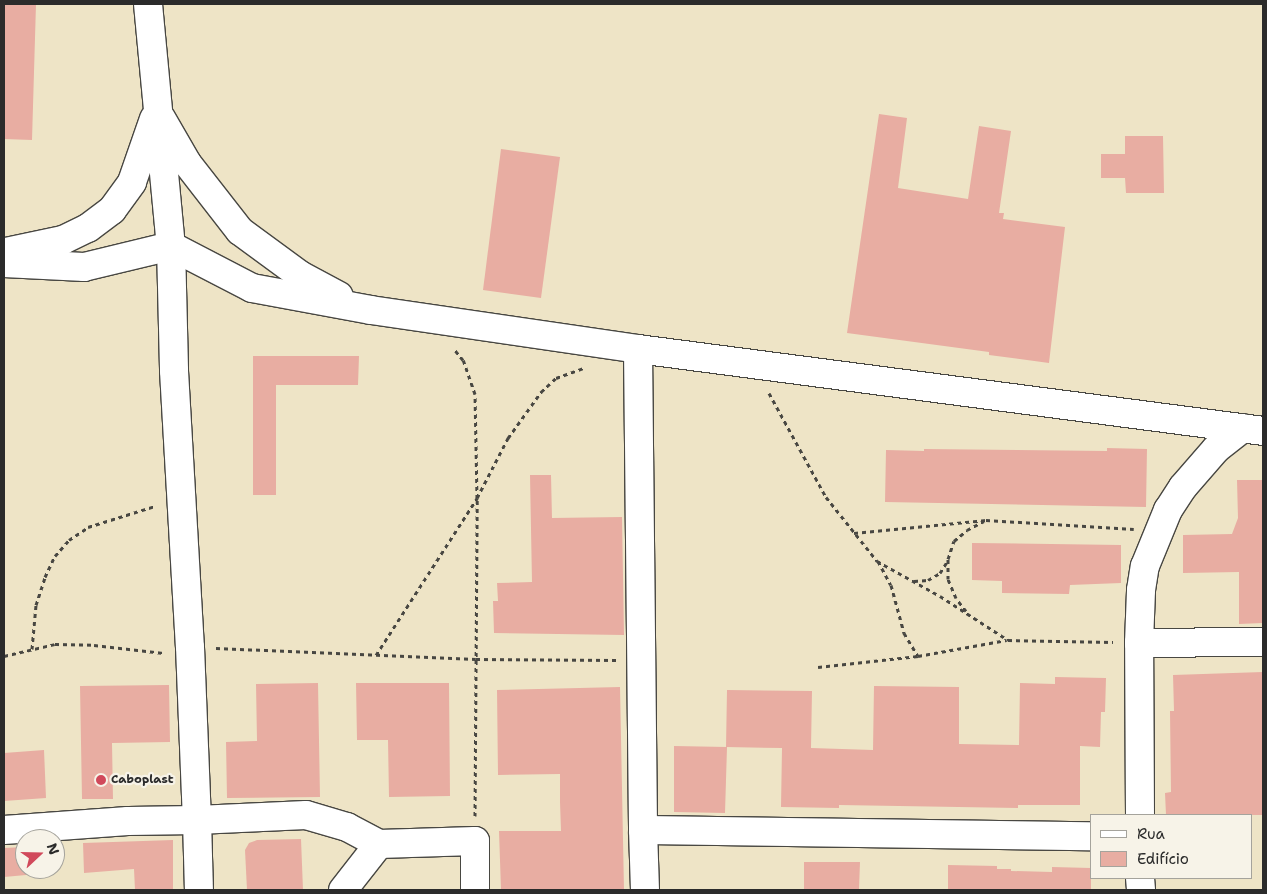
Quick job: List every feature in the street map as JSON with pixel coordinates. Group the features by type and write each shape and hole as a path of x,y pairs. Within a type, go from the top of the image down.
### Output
{"street":[{"path":"148,4 171,246 174,371 190,651 199,890"},
{"path":"4,252 63,240 88,228 112,210 132,182 157,110"},
{"path":"157,110 187,163 240,231 300,275 328,291 371,310"},
{"path":"4,262 84,267 171,246 252,288 371,310 638,349 1253,430"},
{"path":"638,349 645,890"},
{"path":"1140,814 1139,643 1141,590 1145,566 1168,510 1199,467 1216,449 1253,430"},
{"path":"1139,643 1263,642"},
{"path":"4,830 128,821 306,815 347,827 379,844 475,841 475,890"},
{"path":"643,830 1090,836"},
{"path":"343,890 379,844"}],"path":[{"path":"451,347 463,360 475,394 478,498 475,841"},
{"path":"751,364 786,420 826,497 877,561 891,585 904,633 918,656"},
{"path":"376,655 478,498 508,438 541,392 556,378 584,368"},
{"path":"32,649 36,605 45,577 55,556 69,540 88,527 146,510 181,494"},
{"path":"854,533 986,520 1128,527 1156,537"},
{"path":"914,581 928,580 940,573 948,559 954,541 967,530 986,520"},
{"path":"948,559 948,579 956,598 968,614"},
{"path":"877,561 914,581 1008,640"},
{"path":"818,667 918,656 1008,640 1139,643"},
{"path":"4,656 55,644 190,651 476,659 641,660"}],"building":[{"path":"4,4 36,4 32,140 4,139"},
{"path":"879,114 907,118 898,188 968,199 979,126 1011,131 999,213 1004,213 1003,219 1065,227 1049,363 989,355 989,352 847,333"},
{"path":"1125,136 1163,136 1164,193 1126,193 1125,178 1101,178 1101,154 1125,154"},
{"path":"501,149 560,157 541,298 483,290"},
{"path":"253,356 359,356 358,385 276,385 276,495 253,495"},
{"path":"1107,448 1147,449 1146,507 885,502 886,450 1107,451"},
{"path":"530,475 551,475 552,518 622,517 624,635 494,633 493,601 498,601 497,583 532,582"},
{"path":"1237,480 1263,480 1263,623 1239,624 1239,572 1183,573 1183,535 1232,534 1238,518"},
{"path":"972,543 1121,545 1121,583 1070,585 1069,594 1002,593 1002,581 972,580"},
{"path":"1263,672 1263,815 1166,814 1165,793 1171,792 1170,711 1174,711 1173,675"},
{"path":"1055,677 1106,678 1105,712 1101,712 1100,747 1080,746 1080,805 1018,805 1018,808 839,805 839,808 781,807 782,748 726,747 727,690 812,691 811,748 873,750 874,686 959,687 959,744 1019,745 1020,683 1055,684"},
{"path":"318,683 320,797 227,798 226,742 257,741 256,684"},
{"path":"356,683 449,683 450,796 389,797 388,740 357,740"},
{"path":"169,685 170,742 112,743 113,799 82,799 80,686"},
{"path":"620,687 624,890 501,890 499,831 561,831 560,774 498,775 497,690"},
{"path":"674,746 727,747 725,813 674,812"},
{"path":"44,750 46,798 4,801 4,753"},
{"path":"301,839 303,890 247,890 245,850 249,843 257,840"},
{"path":"173,840 173,890 135,890 134,869 84,873 83,843"},
{"path":"15,847 15,876 4,877 4,848"},
{"path":"804,862 860,862 859,889 804,890"},
{"path":"948,865 997,866 997,869 1011,869 1011,871 1052,872 1052,867 1090,868 1091,890 948,890"}],"place":[{"name":"Caboplast","path":"101,780"}]}
